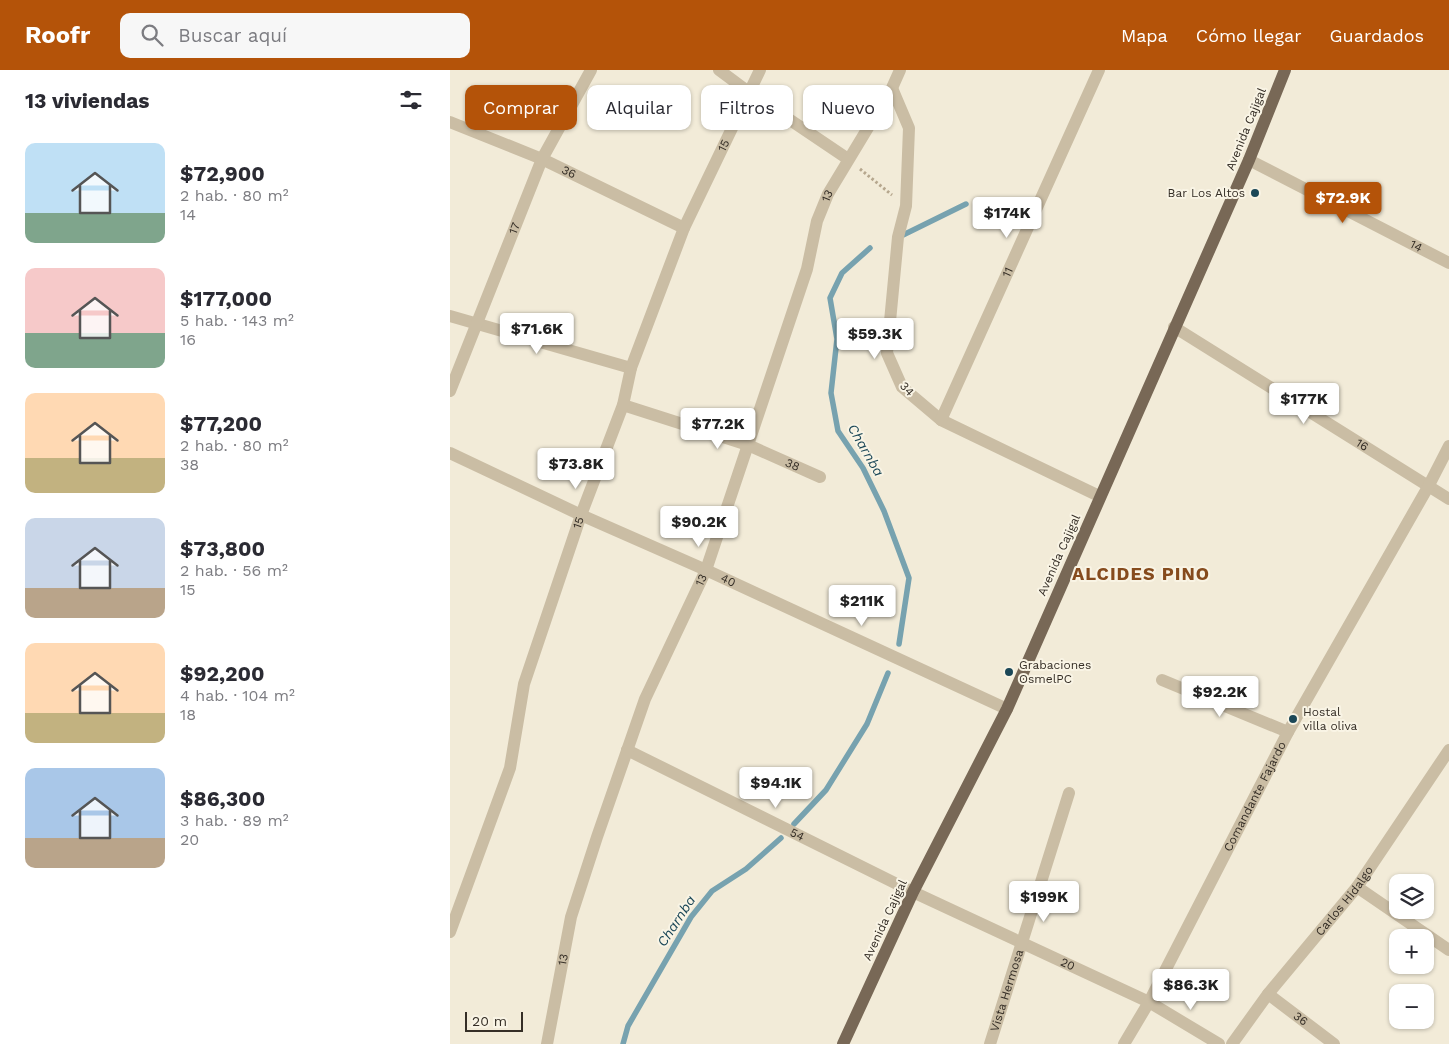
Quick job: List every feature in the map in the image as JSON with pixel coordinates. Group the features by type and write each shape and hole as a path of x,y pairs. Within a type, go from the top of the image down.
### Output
{"main road":[{"name":"Avenida Cajigal","path":"843,1044 913,892 1006,709 1249,160 1285,70"}],"street":[{"name":"17","path":"450,391 542,159 592,70"},
{"path":"720,70 740,85"},
{"name":"15","path":"753,85 760,70"},
{"name":"13","path":"893,86 900,70"},
{"name":"11","path":"940,420 1099,70"},
{"name":"34","path":"893,90 909,128 906,206 898,237 887,353 902,386 940,420 1099,496"},
{"name":"36","path":"450,122 542,159 684,228"},
{"path":"793,122 848,159"},
{"name":"15","path":"450,932 510,768 524,684 581,515 623,405 631,368 684,228 732,130"},
{"name":"13","path":"547,1044 572,917 627,750 645,699 706,570 807,269 817,221 828,194 866,130"},
{"name":"14","path":"1249,160 1449,262"},
{"path":"450,316 631,368"},
{"name":"16","path":"1174,327 1449,499"},
{"name":"38","path":"623,405 748,445 820,477"},
{"name":"Comandante Fajardo","path":"1124,1044 1149,1002 1288,732 1428,487 1449,446"},
{"name":"40","path":"450,453 581,515 706,570 1006,709"},
{"path":"1162,680 1288,732"},
{"name":"54","path":"627,750 913,892"},
{"name":"Carlos Hidalgo","path":"1232,1044 1268,994 1357,887 1449,750"},
{"name":"Vista Hermosa","path":"990,1044 1069,793"},
{"path":"1357,887 1449,950"},
{"name":"20","path":"913,892 1149,1002 1219,1044"},
{"name":"36","path":"1268,994 1334,1044"}],"path":[{"path":"848,159 906,206"}],"waterway":[{"name":"Charnba","path":"901,236 966,204"},
{"name":"Charnba","path":"870,248 842,273 830,298 837,339 831,393 838,431 863,468 884,511 909,578 899,644"},
{"name":"Charnba","path":"794,824 826,790 867,724 888,673"},
{"name":"Charnba","path":"623,1044 628,1026 691,917 712,891 746,869 781,838"}],"place":[{"name":"Bar Los Altos","path":"1255,193"},
{"name":"Grabaciones OsmelPC","path":"1009,672"},
{"name":"Hostal villa oliva","path":"1293,719"}],"district":[{"name":"ALCIDES PINO","path":"1141,574"}]}
